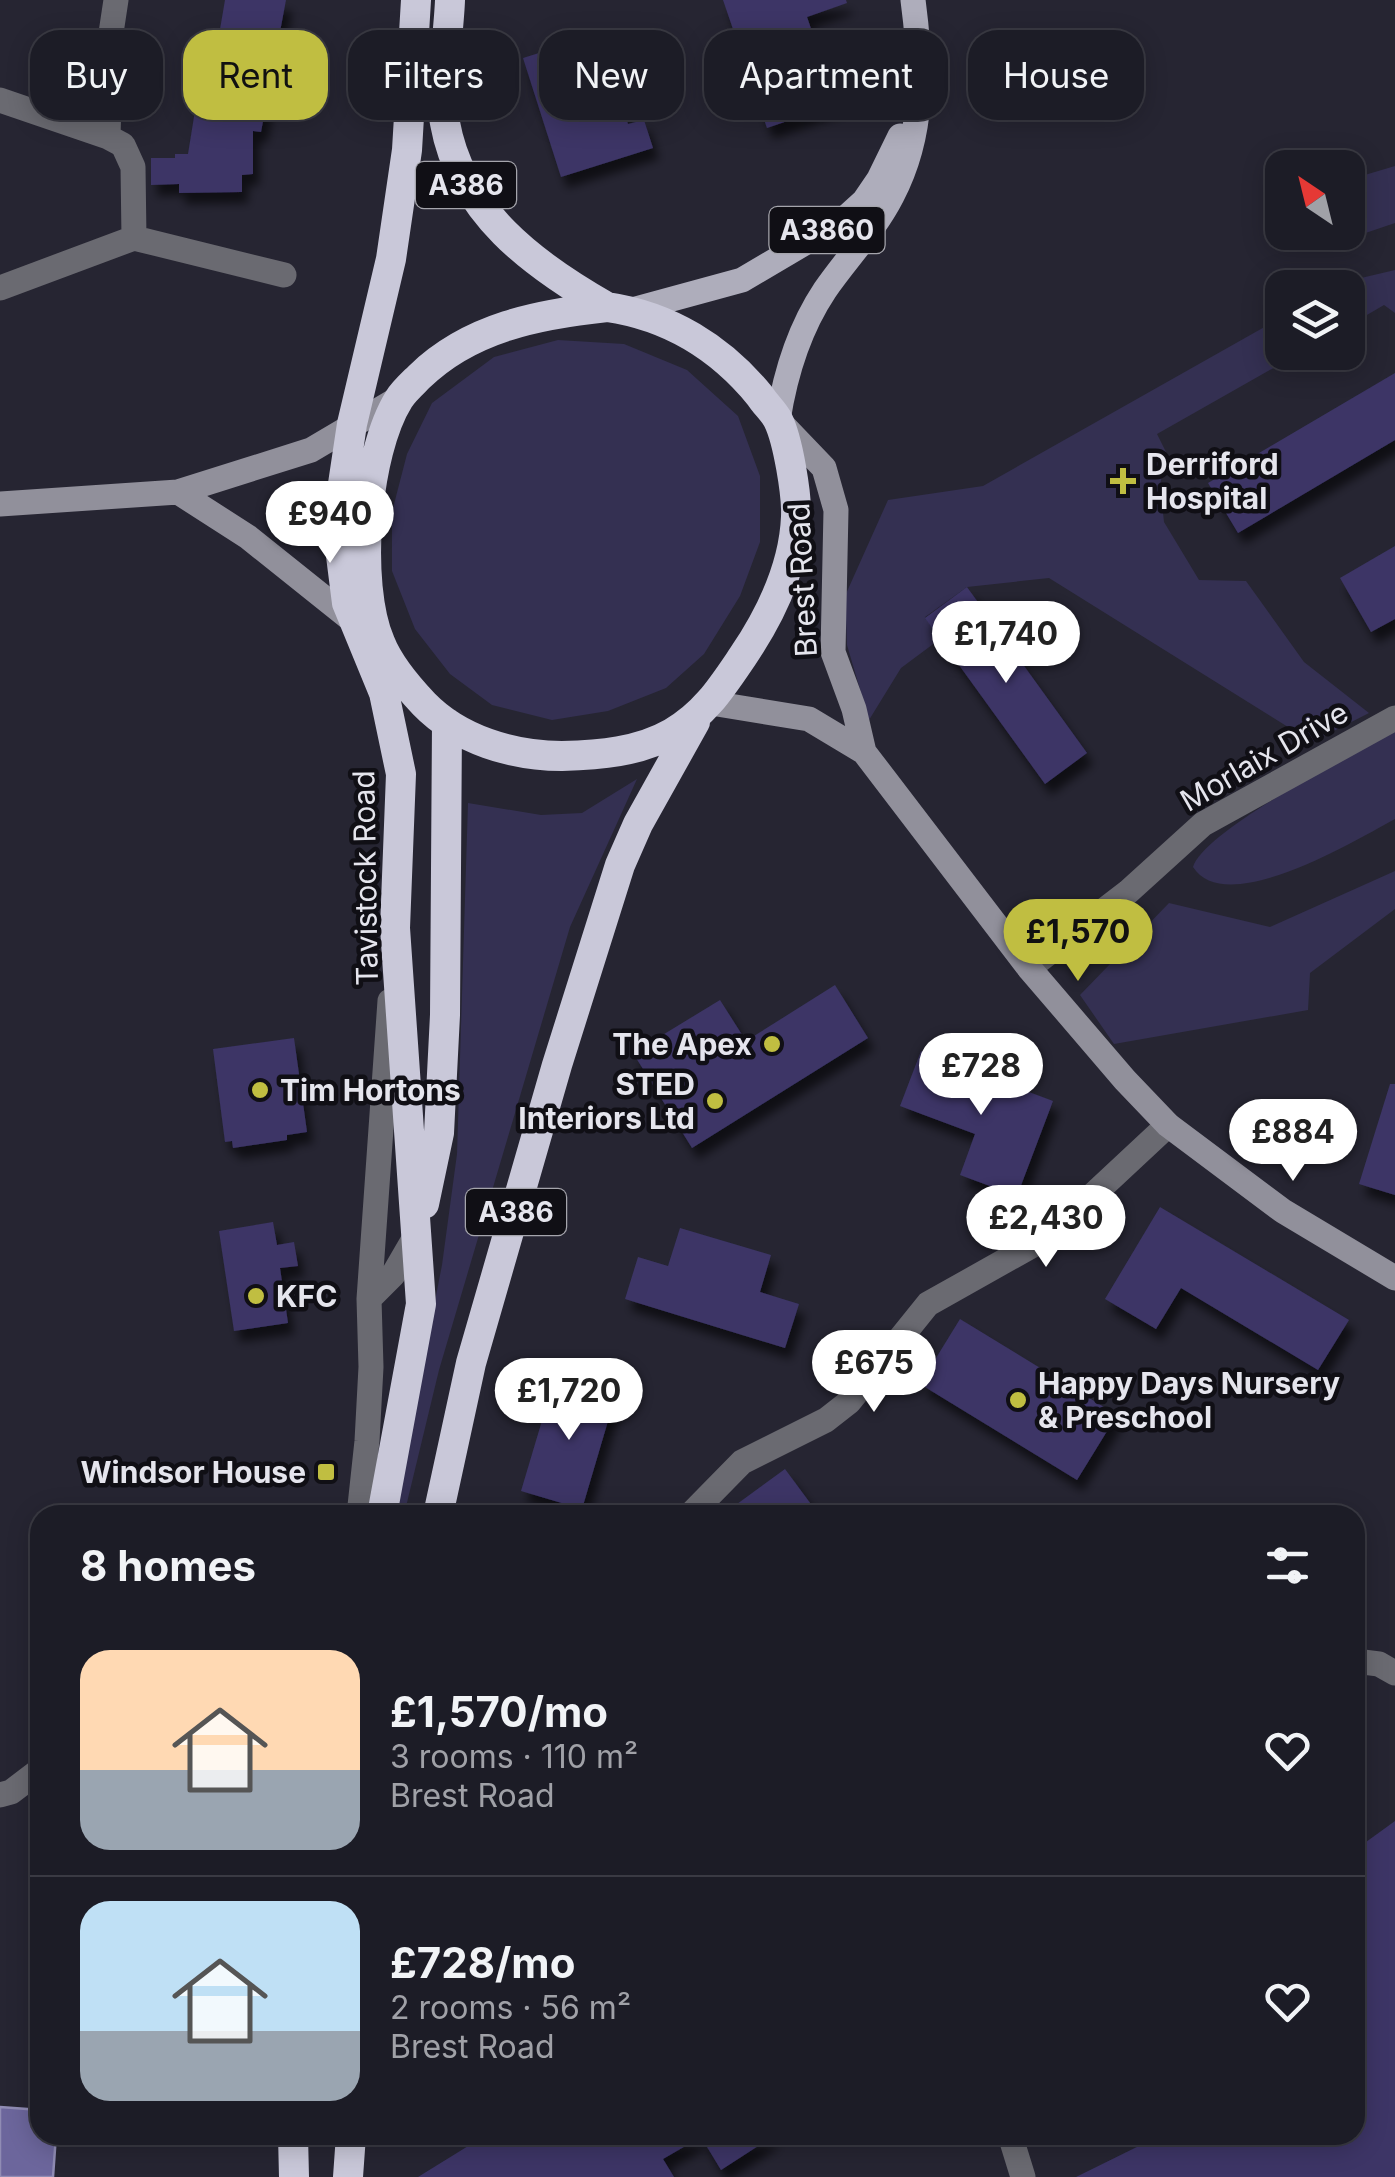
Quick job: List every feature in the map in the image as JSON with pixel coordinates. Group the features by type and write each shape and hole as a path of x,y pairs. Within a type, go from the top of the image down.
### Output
{"highway":[{"name":"Tavistock Road","path":"384,1505 421,1304 395,928 402,774 367,632 347,604 336,524 352,424 391,258 407,150 416,0"},
{"name":"A386","path":"450,0 444,120 462,178 496,226 526,254 564,282 619,308"},
{"path":"619,308 713,348 741,373 778,420 794,483 796,518 789,560 770,616 704,710 668,736 635,748 596,755 533,756 499,748 447,724 426,705 367,632 370,602 366,526 380,444 399,398 422,374 487,332 555,312 619,308"},
{"name":"A386","path":"440,1505 471,1362 620,865 638,824 704,710"},
{"name":"Tavistock Road","path":"418,1232 439,1133 445,1015 447,724"},
{"path":"293,2145 294,2177"},
{"path":"348,2177 350,2145"}],"main road":[{"name":"A3860","path":"913,0 917,30"},
{"name":"A3860","path":"619,308 742,280 842,221 864,200 892,155 904,120"},
{"name":"A3860","path":"778,420 783,389 801,335 815,307 879,219 906,165 915,120"}],"street":[{"path":"108,137 111,33 116,0"},
{"path":"0,100 123,145 133,167 134,238"},
{"path":"0,288 134,238 284,275"},
{"path":"0,504 178,492 310,450 399,398"},
{"name":"Brest Road","path":"778,420 824,468 836,510 833,652 854,709 864,752"},
{"path":"178,492 248,538 367,632"},
{"name":"Brest Road","path":"704,710 809,719 864,752 1029,968 1168,1125 1283,1211 1395,1278"},
{"name":"Morlaix Drive","path":"1029,968 1128,892 1202,824 1395,718"},
{"path":"360,1505 371,1368 369,1299 395,928"},
{"path":"700,1505 742,1462 826,1420 849,1402 928,1304 1049,1236 1168,1125"},
{"name":"Tavistock Road","path":"369,1299 394,1275 418,1232"},
{"path":"1365,1662 1378,1664 1395,1674"},
{"path":"0,1794 30,1780"},
{"path":"1013,2145 1023,2177"}],"shaded area":[{"path":"1395,166 1395,223 1365,233 1365,175"},
{"path":"1395,270 1395,313 1384,305 1365,316 1365,277"},
{"path":"1265,327 1265,370 1270,370 1157,434 1167,454 1160,485 1164,522 1199,580 1246,581 1304,662 1369,713 1312,742 1049,578 967,587 925,617 940,639 901,668 869,720 847,645 845,596 888,500 983,486"},
{"path":"558,340 624,344 687,370 738,416 760,476 760,542 740,596 704,654 666,688 608,711 552,720 492,705 450,674 415,629 392,571 392,512 407,454 432,403 494,357"},
{"path":"1395,731 1395,819 1323,857 1261,880 1233,884 1210,881 1193,867 1203,851 1251,814"},
{"path":"637,779 570,927 439,1370 406,1505 395,1505 442,1265 457,1154 468,803 541,815 582,813"},
{"path":"1395,871 1395,909 1310,973 1308,1010 1114,1044 1080,995 1169,903 1270,927"},
{"path":"0,2107 30,2109 30,2145 55,2145 53,2177 0,2177"}],"building":[{"path":"225,0 286,0 280,30 220,30"},
{"path":"723,0 847,3 807,17 811,30 733,30"},
{"path":"539,53 539,108 523,58"},
{"path":"194,120 263,120 261,132 253,131 253,174 242,175 242,192 179,193 179,184 151,185 151,158 188,154"},
{"path":"543,120 627,120 628,124 644,120 653,148 561,177"},
{"path":"764,120 790,120 767,128"},
{"path":"1395,373 1395,440 1238,533 1208,483"},
{"path":"1395,546 1395,619 1371,632 1340,578"},
{"path":"967,587 1087,753 1045,784 925,618"},
{"name":"STED Interiors Ltd","path":"835,985 868,1038 692,1148 633,1053 720,1000 746,1041"},
{"name":"Tim Hortons","path":"294,1038 307,1132 287,1135 287,1140 233,1148 232,1141 225,1142 213,1049"},
{"path":"921,1051 1053,1101 1017,1196 960,1175 975,1134 900,1106"},
{"path":"1390,1084 1395,1084 1395,1195 1359,1184"},
{"path":"1160,1207 1349,1320 1318,1370 1181,1288 1156,1329 1105,1299"},
{"name":"KFC","path":"273,1222 277,1245 294,1242 298,1266 280,1268 288,1323 234,1331 219,1231"},
{"path":"680,1228 771,1255 760,1292 799,1304 785,1348 625,1299 638,1257 668,1266"},
{"name":"Happy Days Nursery & Preschool","path":"960,1319 1117,1415 1077,1480 920,1384"},
{"path":"555,1377 616,1394 583,1505 568,1505 521,1491"},
{"path":"785,1469 812,1505 736,1505"},
{"path":"1395,1821 1395,2177 1076,2177 1141,2145 1365,2145 1365,1843"},
{"path":"470,2145 687,2145 663,2159 674,2177 418,2177"},
{"path":"706,2145 760,2145 721,2170"}],"place":[{"name":"Derriford Hospital","path":"1123,481"},
{"name":"The Apex","path":"772,1044"},
{"name":"Tim Hortons","path":"260,1090"},
{"name":"STED Interiors Ltd","path":"715,1101"},
{"name":"KFC","path":"256,1296"},
{"name":"Happy Days Nursery & Preschool","path":"1018,1400"},
{"name":"Windsor House","path":"326,1472"}]}
